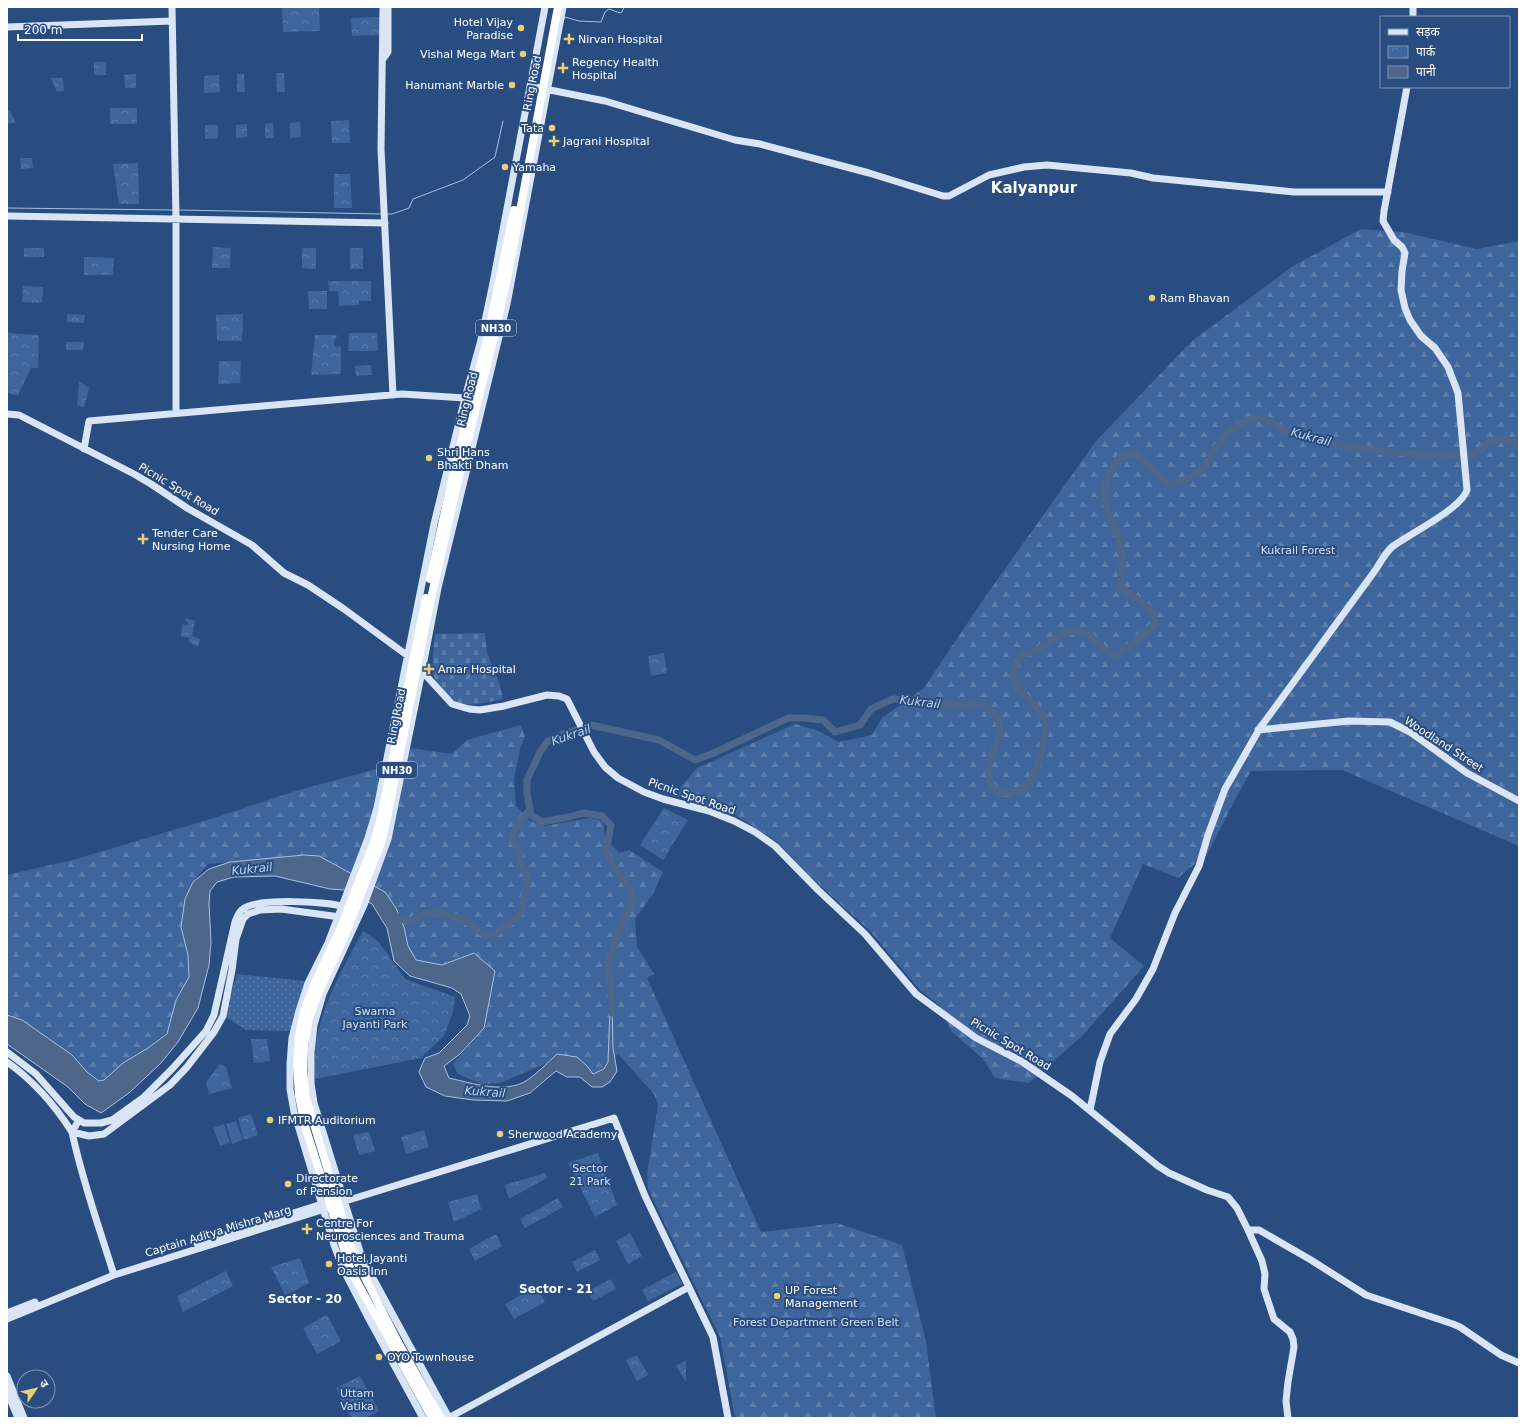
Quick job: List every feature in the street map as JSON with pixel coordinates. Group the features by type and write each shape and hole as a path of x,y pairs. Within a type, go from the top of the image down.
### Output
{"highway":[{"name":"Ring Road","path":"539,88 552,7"},
{"name":"Ring Road","path":"369,864 380,821 418,647 455,466 496,299 539,88 558,7"},
{"name":"NH30","path":"369,864 309,1018 304,1046 303,1071 306,1098 354,1256 399,1344 447,1417"},
{"name":"NH30","path":"344,929 315,983 304,1011 299,1036 297,1065 299,1096 305,1126 351,1271 432,1418"}],"street":[{"path":"172,7 176,214 176,413"},
{"path":"383,7 381,146 393,395"},
{"path":"382,59 388,52 388,7"},
{"path":"545,7 539,88 507,304 438,588 418,647 408,656 377,808 368,838 369,864 362,908 323,994 314,1025 311,1052 311,1083 314,1103 362,1258 447,1417 689,1286"},
{"path":"423,1418 369,1320 344,1271 334,1245 294,1112 290,1089 292,1038 308,983 328,943 341,906 345,898 388,839 422,672 418,647 434,524 481,340 539,88 563,7"},
{"path":"7,27 172,21"},
{"path":"539,88 605,101 735,140 760,144 857,170 943,196 949,196 989,175 1024,167 1047,165 1294,192 1388,192"},
{"path":"1090,1110 1100,1062 1110,1034 1136,999 1153,969 1175,913 1198,866 1225,789 1258,730 1392,547 1410,537 1458,503 1465,495 1467,490 1458,393 1448,367 1435,348 1421,336 1410,320 1405,308 1401,290 1405,253 1402,247 1394,240 1384,221 1384,212 1407,88"},
{"path":"7,216 176,214 385,217"},
{"path":"84,449 89,421 402,394 465,398"},
{"name":"Picnic Spot Road","path":"7,414 19,415 151,484 187,508 252,545 284,573 308,585 344,609 408,656 452,704 469,709 480,710 547,695 559,696 567,699 594,752 605,766 618,778 644,792 663,799 709,811 734,821 755,832 775,846 818,890 865,934 916,994 976,1038 1021,1061 1090,1110 1158,1166 1169,1173 1207,1190 1228,1197 1237,1208 1262,1261 1265,1274 1264,1289 1274,1319 1290,1332 1293,1339 1294,1347 1286,1402 1288,1418"},
{"name":"Woodland Street","path":"1258,730 1349,721 1390,722 1410,732 1467,773 1519,800"},
{"path":"7,1052 36,1074 74,1117 84,1123 93,1124 112,1120 144,1097 172,1069 206,1031 216,1008 235,922 242,909 251,905 272,902 299,902 362,908"},
{"path":"72,1132 89,1136 104,1134 170,1085 187,1067 214,1032 223,1016 232,970 236,939 243,919 248,914 260,910 281,909 337,916 356,923"},
{"path":"7,1062 28,1077 41,1090 72,1132 84,1180 113,1273"},
{"path":"344,1201 614,1118 645,1196 713,1337 728,1418"},
{"path":"72,1132 79,1120"},
{"name":"Captain Aditya Mishra Marg","path":"7,1313 113,1273 344,1201"},
{"path":"1248,1230 1259,1230 1311,1260 1366,1295 1460,1327 1501,1354 1519,1362"},
{"name":"Captain Aditya Mishra Marg","path":"7,1319 113,1273"},
{"path":"7,1376 24,1418"},
{"path":"7,1392 18,1418"}],"green space":[{"path":"282,7 319,7 320,31 283,32"},
{"path":"380,17 380,35 352,36 351,18"},
{"path":"94,62 106,62 106,75 94,75"},
{"path":"276,73 284,73 285,92 277,92"},
{"path":"136,74 136,88 125,88 124,75"},
{"path":"237,74 244,74 245,92 237,92"},
{"path":"219,75 220,92 204,93 204,76"},
{"path":"51,78 63,78 64,91 57,92"},
{"path":"110,108 137,108 137,124 110,124"},
{"path":"7,111 10,111 16,123 7,123"},
{"path":"349,120 350,143 332,143 331,121"},
{"path":"300,122 301,137 290,138 290,123"},
{"path":"273,123 274,138 265,138 265,124"},
{"path":"247,124 247,137 236,138 236,125"},
{"path":"205,125 218,125 218,138 205,139"},
{"path":"20,158 32,158 33,168 21,169"},
{"path":"138,163 139,204 119,204 113,164"},
{"path":"334,174 350,174 352,208 334,208"},
{"name":"Kukrail Forest","path":"1361,229 1402,232 1477,249 1519,241 1519,846 1342,770 1251,771 1208,853 1178,878 1143,864 1110,938 1144,966 1082,1036 1029,1083 995,1078 983,1059 951,1031 939,1005 919,989 870,931 812,878 776,841 737,816 674,795 697,768 795,724 819,731 838,742 872,735 882,718 924,688 985,597 1096,441 1192,341 1293,266"},
{"path":"213,247 231,248 230,268 212,268"},
{"path":"24,248 44,248 44,257 24,257"},
{"path":"302,248 316,248 316,269 302,268"},
{"path":"350,248 363,248 363,269 350,269"},
{"path":"84,257 114,258 113,275 84,275"},
{"path":"328,281 371,281 371,301 359,301 359,305 339,306 338,291 329,291"},
{"path":"23,286 43,287 42,303 22,302"},
{"path":"308,291 327,291 327,309 309,309"},
{"path":"67,314 85,315 84,323 67,322"},
{"path":"243,314 242,341 217,341 216,315"},
{"path":"7,333 39,335 38,368 31,368 18,395 7,393"},
{"path":"349,333 377,333 378,351 348,351"},
{"path":"315,335 337,335 334,343 335,347 341,346 341,374 311,375"},
{"path":"66,342 84,342 83,350 66,350"},
{"path":"219,361 241,361 240,383 218,384"},
{"path":"371,365 372,375 356,376 355,366"},
{"path":"79,381 89,388 84,408 77,405"},
{"path":"186,618 195,621 192,636 200,639 198,647 189,642 189,638 181,636 182,624 187,625 188,622 185,621"},
{"path":"485,633 487,653 500,685 503,699 478,704 463,704 455,701 442,691 434,678 433,660 435,634"},
{"path":"664,653 667,673 651,676 648,656"},
{"name":"Forest Department Green Belt","path":"521,725 525,736 520,749 514,779 516,806 529,820 544,826 590,818 603,821 605,837 619,853 629,850 663,872 654,892 635,919 637,947 654,974 647,978 761,1232 837,1223 902,1245 926,1342 936,1418 735,1418 720,1337 648,1189 647,1174 658,1105 654,1094 618,1054 604,1069 593,1075 587,1066 557,1054 545,1064 500,1083 481,1084 458,1074 453,1064 484,1028 474,953 442,965 416,961 408,946 404,927 396,908 385,892 319,856 304,855 208,864 193,882 185,899 181,927 188,955 189,977 176,1000 167,1034 148,1048 123,1063 104,1080 99,1081 87,1072 72,1055 22,1021 7,1015 7,875 73,860 217,817 296,791 376,769 411,748 452,754 467,740"},
{"path":"664,808 688,820 663,860 640,845"},
{"name":"Swarna Jayanti Park","path":"363,931 378,941 405,979 455,997 453,1012 444,1036 421,1058 315,1079 315,1047 319,1027 335,985"},
{"path":"237,974 305,981 290,1031 246,1030 224,1016"},
{"path":"251,1039 267,1039 270,1061 254,1063"},
{"path":"220,1064 226,1067 232,1088 209,1094 206,1082"},
{"path":"251,1114 258,1135 244,1140 238,1118"},
{"path":"236,1121 243,1140 232,1144 226,1124"},
{"path":"224,1124 230,1143 220,1146 213,1128"},
{"path":"424,1130 429,1147 406,1154 401,1137"},
{"path":"369,1132 375,1151 359,1155 353,1135"},
{"name":"Sector 21 Park","path":"598,1153 617,1205 595,1217 568,1163"},
{"path":"545,1173 547,1178 509,1199 505,1185"},
{"path":"477,1194 481,1209 454,1222 448,1202"},
{"path":"558,1198 563,1207 525,1228 520,1219"},
{"path":"630,1233 642,1256 628,1264 616,1241"},
{"path":"496,1234 502,1246 475,1261 469,1249"},
{"path":"595,1250 600,1260 577,1272 572,1262"},
{"path":"300,1258 309,1283 285,1295 271,1267"},
{"path":"226,1271 233,1286 183,1312 177,1296"},
{"path":"676,1272 682,1284 648,1301 642,1290"},
{"path":"611,1279 616,1289 593,1301 588,1291"},
{"path":"537,1286 545,1302 514,1319 505,1304"},
{"path":"327,1315 341,1341 317,1354 303,1328"},
{"path":"637,1355 648,1375 637,1381 626,1360"},
{"path":"686,1360 686,1382 676,1366"},
{"name":"Uttam Vatika","path":"360,1376 379,1411 365,1418 351,1418 336,1388"}],"water":[{"path":"304,855 319,856 385,892 396,908 404,927 408,946 416,960 442,965 474,953 495,971 484,1028 460,1054 444,1066 449,1078 477,1085 508,1087 518,1085 534,1075 557,1054 577,1057 593,1074 604,1069 608,1062 610,1010 612,1004 613,1048 617,1071 610,1082 602,1087 592,1087 580,1077 567,1077 556,1071 530,1093 507,1101 473,1100 445,1096 426,1087 419,1072 425,1058 439,1053 467,1025 470,1016 461,994 452,988 410,976 394,961 387,928 372,904 345,890 330,889 275,876 234,877 217,882 210,891 209,904 211,942 209,965 198,1008 178,1042 161,1063 129,1093 101,1113 85,1104 68,1087 7,1044 7,1015 22,1020 72,1055 87,1072 99,1081 104,1080 123,1063 148,1048 167,1034 176,1000 189,977 188,955 181,927 185,899 193,882 209,869 230,862"}],"waterway":[{"path":"564,19 565,17 579,21 601,22 605,12 609,9 620,13 624,7"},
{"path":"386,214 392,214 409,208 413,199 463,180 495,157 503,121"},
{"path":"7,208 173,210"},
{"path":"179,210 381,214"},
{"name":"Kukrail","path":"612,1013 608,966 618,934 632,902 630,889 614,867 606,851 611,825 602,816 583,813 542,822 531,815 527,793 527,780 540,752 547,742 563,734 591,725 659,740 695,760 714,753 788,718 823,720 835,732 860,725 871,709 893,699 914,700 932,706 983,705 997,715 1001,732 988,766 990,783 999,793 1016,792 1025,787 1030,782 1034,774 1044,742 1045,732 1043,716 1018,688 1013,678 1016,663 1020,658 1025,654 1036,651 1065,633 1078,631 1088,633 1103,648 1116,655 1131,645 1156,623 1152,610 1121,587 1123,560 1118,536 1108,513 1104,492 1109,473 1119,458 1134,453 1170,485 1183,481 1202,471 1213,451 1229,432 1247,420 1265,418 1287,432 1318,441 1386,452 1465,456 1479,451 1488,443 1503,439 1519,445"},
{"path":"393,914 408,922 425,914 436,913 461,918 481,932 489,935 495,934 517,918 522,910 528,878 520,862 520,851 512,839 515,828 530,809"}],"place":[{"name":"Hotel Vijay Paradise","path":"521,28"},
{"name":"Nirvan Hospital","path":"569,39"},
{"name":"Vishal Mega Mart","path":"523,54"},
{"name":"Regency Health Hospital","path":"563,68"},
{"name":"Hanumant Marble","path":"512,85"},
{"name":"Tata","path":"552,128"},
{"name":"Jagrani Hospital","path":"554,141"},
{"name":"Yamaha","path":"505,167"},
{"name":"Ram Bhavan","path":"1152,298"},
{"name":"Shri Hans Bhakti Dham","path":"429,458"},
{"name":"Tender Care Nursing Home","path":"143,539"},
{"name":"Amar Hospital","path":"429,669"},
{"name":"IFMTR Auditorium","path":"270,1120"},
{"name":"Sherwood Academy","path":"500,1134"},
{"name":"Directorate of Pension","path":"288,1184"},
{"name":"Centre For Neurosciences and Trauma","path":"307,1229"},
{"name":"Hotel Jayanti Oasis Inn","path":"329,1264"},
{"name":"UP Forest Management","path":"777,1296"},
{"name":"OYO Townhouse","path":"379,1357"}],"district":[{"name":"Kalyanpur","path":"1034,188"},
{"name":"Sector - 21","path":"556,1289"},
{"name":"Sector - 20","path":"305,1299"}]}
